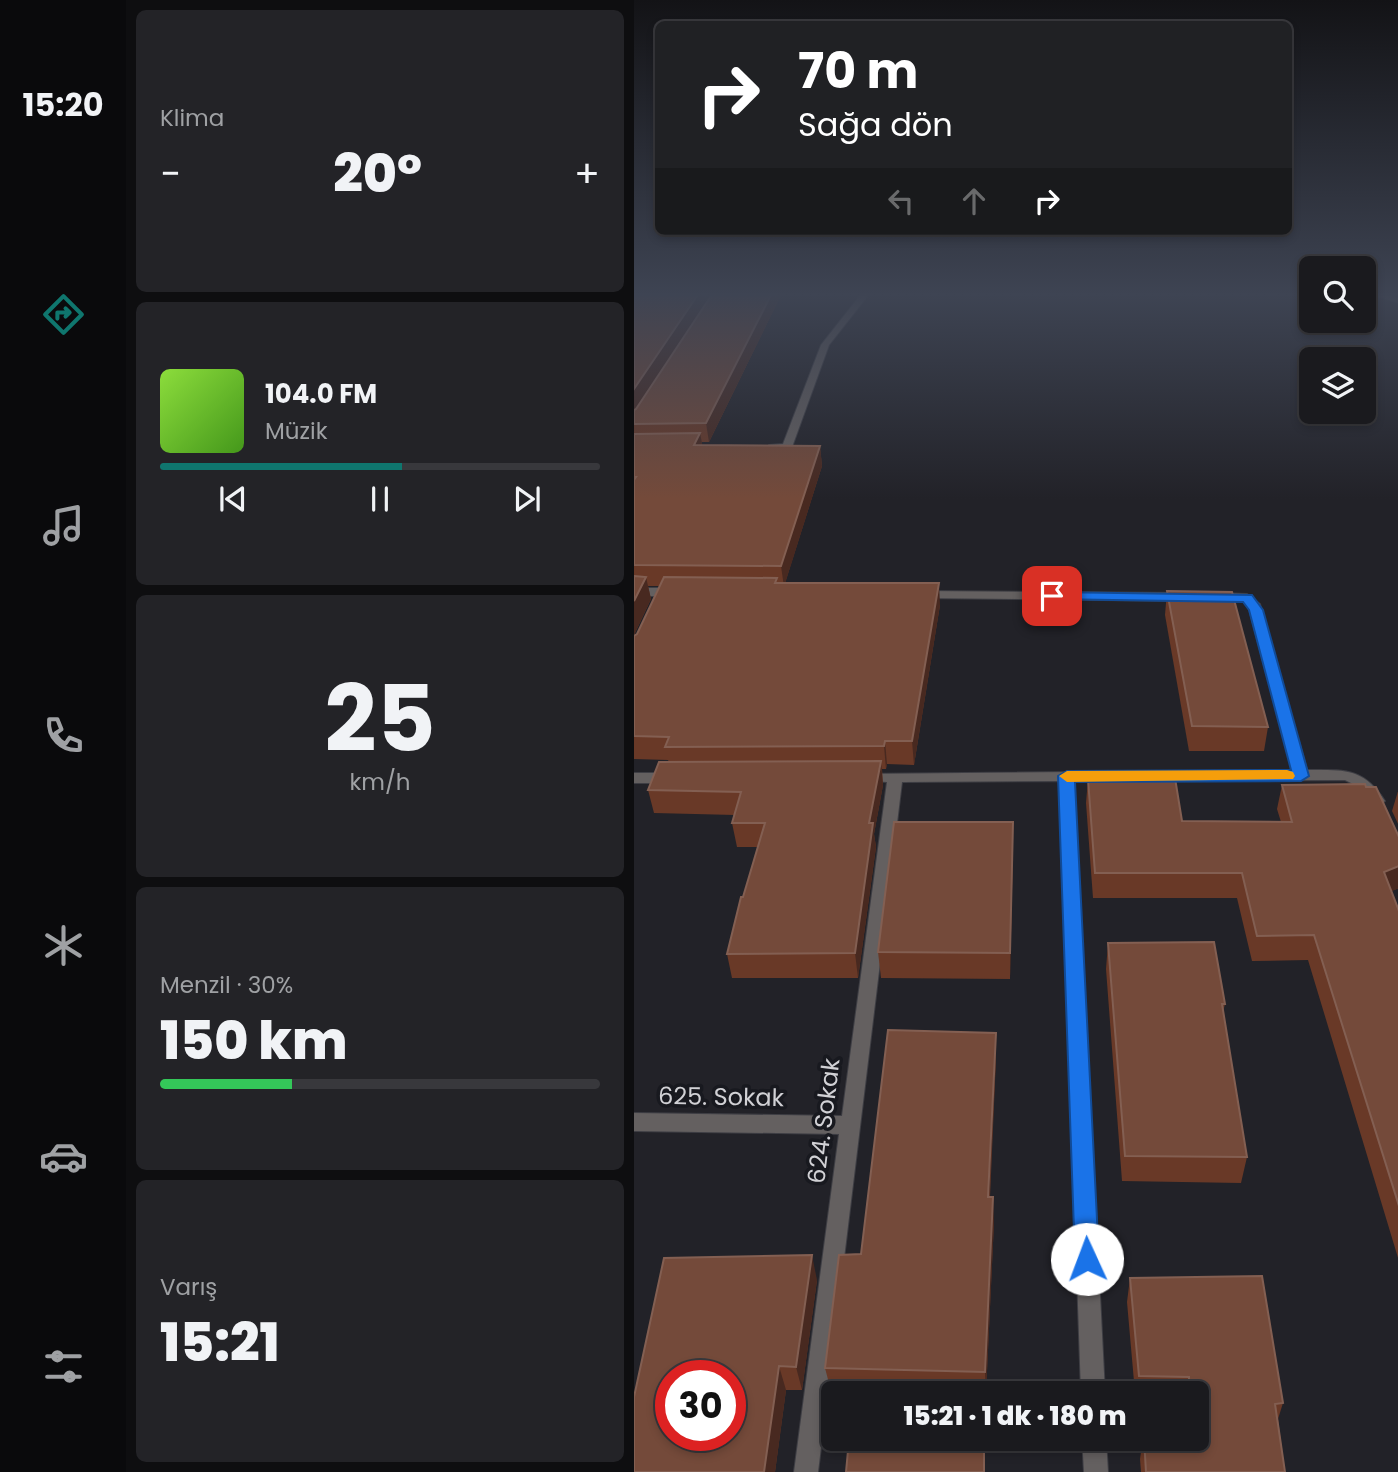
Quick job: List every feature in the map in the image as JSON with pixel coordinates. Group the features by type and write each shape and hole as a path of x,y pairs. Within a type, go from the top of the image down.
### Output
{"street":[{"path":"759,447 787,447 817,362"},
{"path":"634,592 691,592"},
{"path":"657,605 663,592"},
{"path":"913,594 1247,598 1256,610 1301,776"},
{"path":"854,777 1348,775 1366,785 1378,801 1382,812"},
{"path":"1067,776 1092,1381"},
{"name":"624. Sokak","path":"806,1472 895,777"},
{"path":"634,778 689,778"},
{"name":"625. Sokak","path":"634,1122 850,1125"},
{"path":"1095,1451 1096,1472"}],"building":[{"path":"634,362 652,362 634,389"},
{"path":"667,362 737,362 706,423 634,424 636,409"},
{"path":"700,433 694,445 820,446 781,566 634,565 634,434"},
{"path":"634,576 646,577 634,601"},
{"path":"664,577 777,578 775,583 939,583 912,741 885,741 884,746 665,747 669,737 634,736 634,636"},
{"path":"1167,591 1232,592 1268,727 1192,726"},
{"path":"881,761 869,823 873,823 855,953 727,954 741,897 765,823 732,823 741,792 648,790 659,762"},
{"path":"1175,778 1182,821 1292,822 1282,785 1365,784 1366,787 1376,787 1399,837 1399,866 1384,872 1399,911 1399,1206 1314,935 1257,936 1242,873 1095,873 1088,779"},
{"path":"894,822 1013,822 1010,953 878,952"},
{"path":"1214,942 1247,1157 1125,1156 1108,943"},
{"path":"888,1030 996,1033 988,1197 993,1197 985,1372 825,1368 839,1255 861,1254"},
{"path":"812,1255 796,1367 779,1366 764,1472 634,1472 634,1397 664,1258"},
{"path":"1262,1276 1283,1403 1275,1404 1285,1472 1146,1472 1145,1451 1209,1451 1209,1381 1189,1381 1189,1377 1139,1376 1130,1278"},
{"path":"848,1451 984,1451 984,1472 846,1472"}],"slow traffic":[{"path":"1067,776 1287,776"}],"route":[{"path":"1052,596 1247,598 1256,610 1301,776 1067,776 1087,1259"}]}
